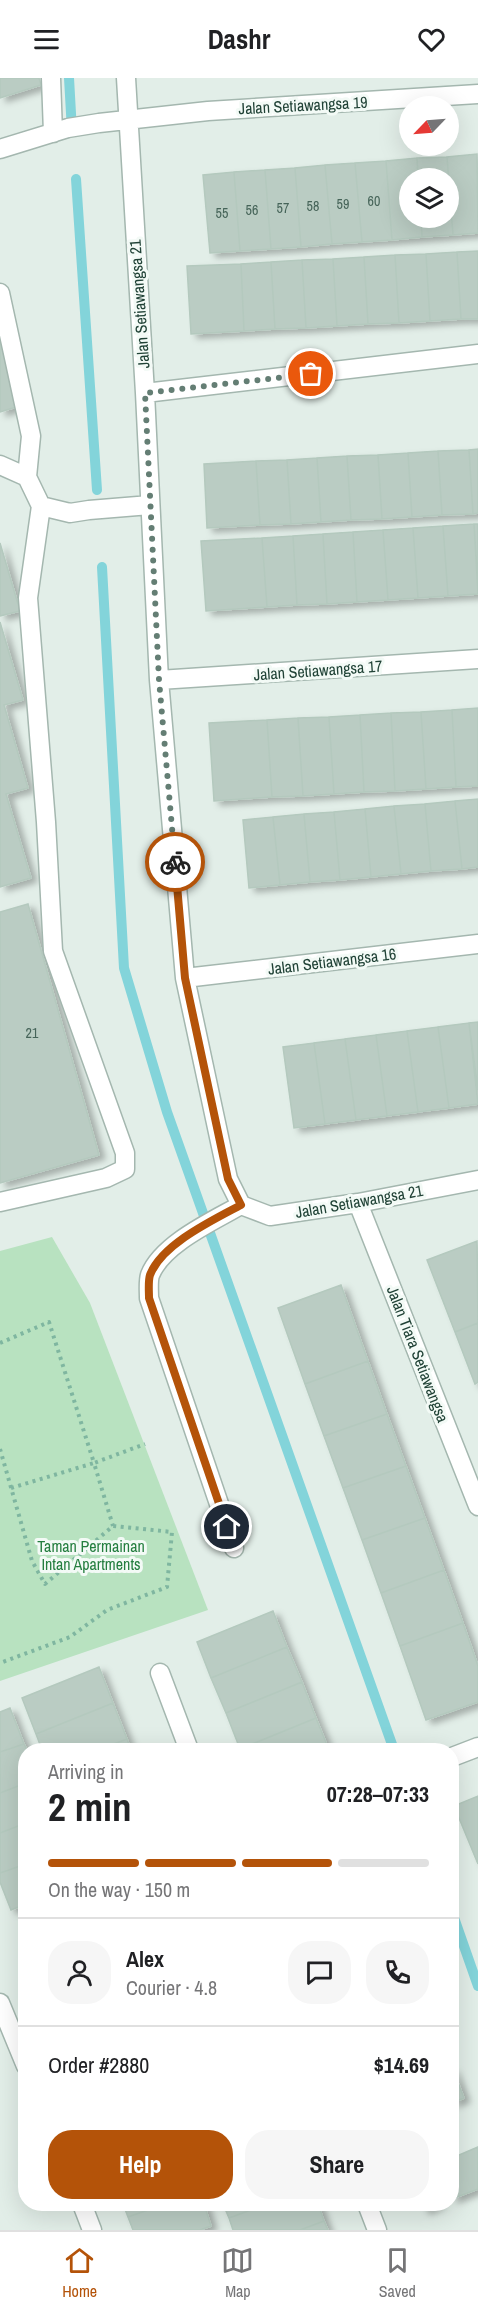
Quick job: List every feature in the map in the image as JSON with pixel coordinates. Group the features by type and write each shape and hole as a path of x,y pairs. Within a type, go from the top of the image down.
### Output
{"street":[{"path":"51,78 61,131"},
{"name":"Jalan Setiawangsa 21","path":"126,78 159,680 185,978 228,1179 241,1205 270,1216 358,1203 478,1180"},
{"name":"Jalan Setiawangsa 19","path":"0,149 61,131 99,123 208,111 478,94"},
{"path":"0,293 32,436 27,477 41,506 28,598 46,822 53,951 125,1153 125,1169 106,1178 0,1202"},
{"path":"145,393 478,354"},
{"path":"0,465 27,477"},
{"path":"41,506 70,513 150,505"},
{"name":"Jalan Setiawangsa 17","path":"159,680 478,659"},
{"name":"Jalan Setiawangsa 16","path":"185,978 478,944"},
{"name":"Jalan Tiara Setiawangsa","path":"358,1203 478,1506"},
{"path":"234,1548 149,1298 149,1276 159,1260 182,1239 241,1205"},
{"path":"160,1673 186,1743"},
{"path":"459,1754 478,1747"},
{"path":"0,2003 18,2047"},
{"path":"84,2211 92,2230"},
{"path":"370,2211 377,2230"}],"path":[{"path":"0,1343 49,1322 113,1526"},
{"path":"11,1488 94,1463 145,1444"},
{"path":"0,1449 32,1561 45,1584 113,1526 172,1532 167,1587 107,1610 70,1637 0,1663"}],"green space":[{"name":"Taman Permainan Intan Apartments","path":"52,1237 90,1303 208,1610 0,1681 0,1251"}],"building":[{"path":"0,78 39,78 41,85 0,98"},
{"path":"477,154 478,233 453,235 452,228 459,228 459,168 448,168 447,157"},
{"path":"447,157 448,168 418,168 417,158"},
{"path":"417,158 418,168 399,168 399,228 422,228 422,237 392,240 386,161"},
{"path":"386,161 392,240 362,242 355,163"},
{"path":"355,163 362,242 332,244 325,165"},
{"path":"325,165 332,244 301,247 295,168"},
{"path":"295,168 301,247 271,249 265,170"},
{"path":"265,170 271,249 240,251 234,172"},
{"path":"234,172 240,251 210,253 203,175"},
{"path":"422,228 452,228 453,235 422,237"},
{"path":"478,251 478,319 461,319 457,252"},
{"path":"457,252 461,319 430,321 426,254"},
{"path":"426,254 430,321 399,323 395,255"},
{"path":"395,255 399,323 368,324 364,257"},
{"path":"364,257 368,324 337,326 333,259"},
{"path":"333,259 337,326 306,328 302,260"},
{"path":"302,260 306,328 275,329 271,262"},
{"path":"271,262 275,329 244,331 241,264"},
{"path":"241,264 244,331 191,334 187,266"},
{"path":"0,331 23,405 0,412"},
{"path":"478,449 478,513 473,514 469,450"},
{"path":"469,450 473,514 442,515 438,451"},
{"path":"438,451 442,515 412,517 408,453"},
{"path":"408,453 412,517 382,519 378,455"},
{"path":"378,455 382,519 351,520 347,456"},
{"path":"347,456 351,520 321,522 317,458"},
{"path":"317,458 321,522 291,524 287,460"},
{"path":"287,460 291,524 260,525 256,461"},
{"path":"256,461 260,525 207,528 204,464"},
{"path":"474,524 478,524 478,588"},
{"path":"474,524 478,594 448,596 443,526"},
{"path":"443,526 448,596 418,598 413,528"},
{"path":"413,528 418,598 388,600 383,530"},
{"path":"383,530 388,600 357,602 353,532"},
{"path":"353,532 357,602 327,604 323,534"},
{"path":"323,534 327,604 297,605 293,536"},
{"path":"293,536 297,605 267,607 262,538"},
{"path":"262,538 267,607 206,611 201,541"},
{"path":"0,543 20,611 0,616"},
{"path":"0,622 23,700 4,705 28,788 6,794 31,878 0,887"},
{"path":"478,708 478,786 456,787 452,710"},
{"path":"452,710 456,787 426,789 421,712"},
{"path":"421,712 426,789 395,791 391,713"},
{"path":"391,713 395,791 364,792 360,715"},
{"path":"360,715 364,792 334,794 329,717"},
{"path":"329,717 334,794 303,796 298,718"},
{"path":"298,718 303,796 272,797 267,720"},
{"path":"267,720 272,797 214,801 209,723"},
{"path":"478,799 478,867 462,869 455,801"},
{"path":"455,801 462,869 431,871 425,804"},
{"path":"425,804 431,871 401,874 394,806"},
{"path":"394,806 401,874 371,877 365,809"},
{"path":"365,809 371,877 340,880 334,812"},
{"path":"334,812 340,880 310,882 304,814"},
{"path":"304,814 310,882 280,885 273,817"},
{"path":"273,817 280,885 249,888 243,820"},
{"path":"28,904 99,1155 0,1183 0,912"},
{"path":"478,1022 478,1090 469,1023"},
{"path":"469,1023 478,1104 449,1108 438,1027"},
{"path":"438,1027 449,1108 418,1112 407,1031"},
{"path":"407,1031 418,1112 387,1116 376,1035"},
{"path":"376,1035 387,1116 356,1120 345,1039"},
{"path":"345,1039 356,1120 325,1124 314,1043"},
{"path":"314,1043 325,1124 294,1128 283,1047"},
{"path":"477,1241 478,1323 455,1332 427,1260"},
{"path":"341,1285 368,1361 305,1384 278,1308"},
{"path":"478,1323 478,1382 475,1384 455,1332"},
{"path":"368,1361 387,1414 324,1436 305,1384"},
{"path":"387,1414 406,1466 343,1488 324,1436"},
{"path":"406,1466 425,1518 362,1540 343,1488"},
{"path":"425,1518 444,1570 381,1593 362,1540"},
{"path":"444,1570 463,1623 400,1646 381,1593"},
{"path":"273,1611 287,1647 211,1678 197,1642"},
{"path":"463,1623 478,1666 478,1702 426,1720 400,1646"},
{"path":"287,1647 302,1682 226,1713 211,1678"},
{"path":"99,1667 113,1703 36,1734 22,1698"},
{"path":"302,1682 316,1718 255,1743 238,1743 226,1713"},
{"path":"113,1703 127,1739 116,1743 39,1743 36,1734"},
{"path":"10,1708 24,1743 18,1743 18,1746 0,1752 0,1712"},
{"path":"316,1718 326,1743 255,1743"},
{"path":"127,1739 128,1743 116,1743"},
{"path":"18,1746 18,1786 0,1793 0,1752"},
{"path":"18,1786 18,1826 0,1833 0,1793"},
{"path":"478,1796 478,1864 459,1818 459,1804"},
{"path":"18,1826 18,1867 0,1873 0,1833"},
{"path":"18,1867 18,1907 11,1910 0,1882 0,1873"},
{"path":"459,2085 464,2098 459,2100"},
{"path":"478,2147 478,2189 459,2196 459,2155"},
{"path":"126,2211 145,2211 128,2217"},
{"path":"145,2211 206,2211 211,2226 200,2230 133,2230 128,2217"},
{"path":"226,2211 248,2211 229,2218"},
{"path":"248,2211 320,2211 324,2221 300,2230 233,2230 229,2218"},
{"path":"324,2221 328,2230 300,2230"}],"waterway":[{"path":"69,78 72,131"},
{"path":"76,179 97,490"},
{"path":"102,567 124,968 167,1112 392,1743"},
{"path":"459,1932 478,1986"}],"way so far":[{"path":"175,862 159,680 145,393 311,374"}],"route":[{"path":"175,862 185,978 228,1179 241,1205 182,1239 159,1260 149,1276 149,1298 227,1527"}]}
